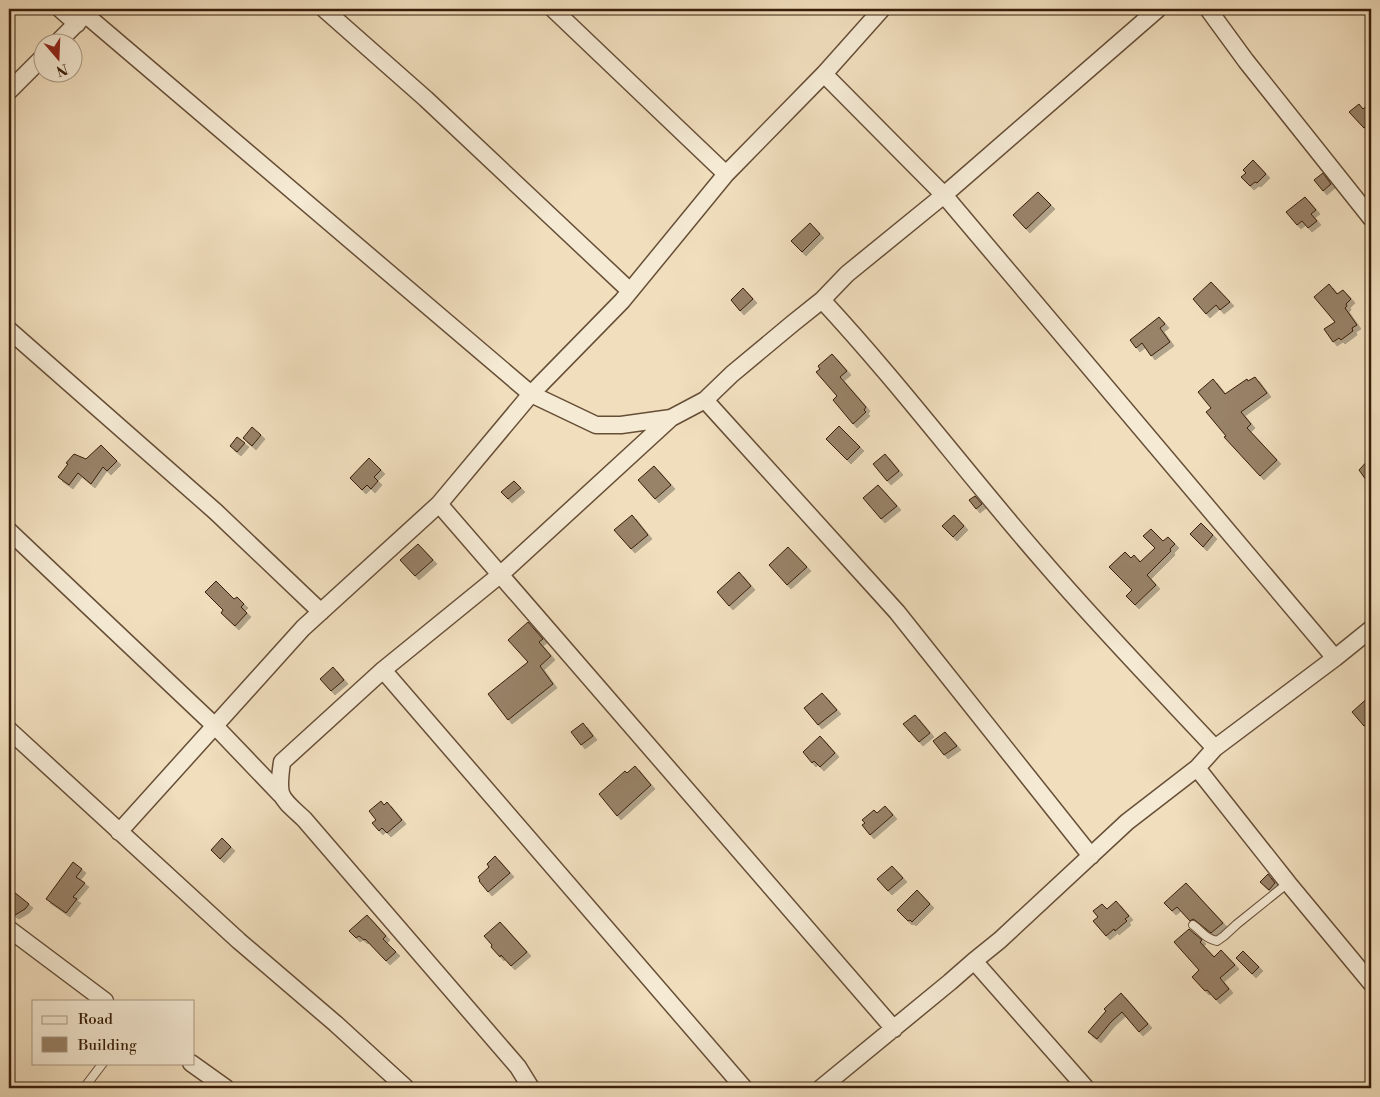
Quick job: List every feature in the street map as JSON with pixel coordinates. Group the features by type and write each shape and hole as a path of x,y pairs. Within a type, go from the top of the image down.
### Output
{"street":[{"path":"60,9 85,16 531,394 596,425 621,425 671,418"},
{"path":"324,9 426,99 630,291"},
{"path":"553,9 726,174"},
{"path":"119,832 303,628 439,504 531,394 622,301 726,174 824,74 882,9"},
{"path":"281,795 279,785 282,762 383,670 501,574 671,418 705,400 747,362 822,300 847,274 944,195 1158,9"},
{"path":"1208,9 1246,61 1371,218"},
{"path":"68,32 85,16"},
{"path":"9,92 32,68"},
{"path":"824,74 944,195 1335,658"},
{"path":"822,300 913,403 1042,561 1215,748"},
{"path":"9,330 216,512 321,612"},
{"path":"705,400 897,612 1091,856"},
{"path":"439,504 894,1029"},
{"path":"9,531 215,726 281,795 286,803 304,819 518,1067 531,1088"},
{"path":"821,1088 1000,940 1127,822 1196,768 1215,748 1371,629"},
{"path":"383,670 744,1088"},
{"path":"9,730 239,941 336,1024 406,1088"},
{"path":"1196,768 1371,983"},
{"path":"9,929 104,1000"},
{"path":"974,961 1086,1088"},
{"path":"192,1064 226,1088"}],"lane":[{"path":"1193,925 1209,939 1217,941 1288,883"},
{"path":"84,1088 102,1064"}],"building":[{"path":"1371,102 1371,122 1364,128 1349,112 1359,104 1363,109"},
{"path":"1253,160 1266,174 1257,183 1255,182 1250,186 1241,177 1246,173 1243,170"},
{"path":"1323,173 1331,184 1323,191 1314,180"},
{"path":"1038,192 1051,205 1026,229 1013,215"},
{"path":"1305,197 1316,210 1311,214 1317,221 1308,228 1302,221 1297,225 1286,212"},
{"path":"810,223 820,234 802,252 791,241"},
{"path":"1211,282 1230,302 1220,310 1216,305 1206,314 1193,299"},
{"path":"1329,284 1337,294 1343,290 1351,299 1345,308 1357,325 1352,328 1353,331 1341,340 1339,338 1333,342 1324,329 1335,322 1314,297"},
{"path":"743,288 753,299 740,311 731,300"},
{"path":"1159,317 1165,324 1160,328 1170,342 1151,356 1142,343 1136,348 1130,340"},
{"path":"832,354 847,371 840,377 866,407 864,410 866,412 853,424 833,400 837,396 816,372 820,369 818,366"},
{"path":"1255,377 1267,393 1241,412 1251,424 1247,428 1277,460 1260,476 1224,437 1226,436 1206,412 1211,408 1198,392 1213,379 1225,394 1247,379 1248,381"},
{"path":"839,426 860,447 847,460 826,439"},
{"path":"252,427 261,435 252,446 243,438"},
{"path":"237,437 245,443 237,452 230,446"},
{"path":"101,445 117,461 107,471 103,467 91,484 78,473 69,485 58,477 74,454 86,459"},
{"path":"885,454 899,471 887,481 873,464"},
{"path":"1371,457 1371,487 1359,470"},
{"path":"369,458 381,470 374,477 378,481 371,489 367,485 362,490 350,478"},
{"path":"654,466 671,485 655,499 638,480"},
{"path":"514,481 521,488 508,499 501,492"},
{"path":"878,485 897,506 881,519 863,498"},
{"path":"975,496 982,504 976,509 969,500"},
{"path":"632,515 648,535 631,549 614,530"},
{"path":"954,515 964,526 953,537 942,526"},
{"path":"1201,523 1213,535 1203,547 1190,534"},
{"path":"1151,529 1163,541 1168,537 1175,544 1170,549 1171,551 1147,575 1156,585 1135,605 1126,596 1132,590 1109,567 1125,552 1131,558 1134,555 1140,562 1155,548 1143,536"},
{"path":"418,544 433,560 415,576 400,560"},
{"path":"788,547 807,567 787,585 769,565"},
{"path":"739,572 751,586 729,606 717,592"},
{"path":"216,581 234,599 237,597 244,604 241,607 247,613 235,626 221,613 223,610 205,592"},
{"path":"528,622 543,639 539,642 551,656 540,666 553,684 508,720 488,694 528,662 508,640"},
{"path":"333,667 344,680 331,691 320,679"},
{"path":"822,693 837,710 818,725 804,708"},
{"path":"1371,695 1371,719 1364,726 1352,712"},
{"path":"915,715 930,733 919,742 903,724"},
{"path":"583,723 593,736 581,745 571,732"},
{"path":"945,732 957,746 944,755 933,741"},
{"path":"820,736 835,753 820,767 814,761 812,763 803,752"},
{"path":"635,766 651,785 617,816 599,794 625,771 627,773"},
{"path":"381,801 384,805 387,802 402,820 387,833 382,828 379,831 372,823 376,820 369,811"},
{"path":"885,806 893,815 870,835 862,825 865,823 862,820 874,810 877,813"},
{"path":"222,838 231,847 220,859 211,850"},
{"path":"495,856 510,873 488,892 478,877 489,867 487,864"},
{"path":"73,862 82,869 76,877 85,883 73,897 77,899 66,913 46,899"},
{"path":"892,866 903,878 888,891 877,879"},
{"path":"1268,874 1275,883 1269,890 1260,882"},
{"path":"1186,883 1223,923 1211,933 1193,919 1190,921 1177,907 1172,911 1164,903"},
{"path":"9,888 29,904 15,915 9,911"},
{"path":"917,890 930,904 912,922 908,921 897,910"},
{"path":"1116,901 1129,916 1125,919 1127,921 1106,936 1093,921 1098,917 1093,911 1102,904 1107,909"},
{"path":"367,915 386,936 383,939 396,952 386,961 365,939 359,936 356,938 349,931"},
{"path":"500,922 527,952 511,966 491,947 492,945 484,936"},
{"path":"1189,929 1202,940 1200,942 1214,957 1221,950 1235,965 1220,978 1229,989 1216,1000 1192,977 1199,970 1174,942"},
{"path":"1243,951 1259,967 1252,974 1236,958"},
{"path":"1121,993 1148,1024 1139,1032 1122,1012 1097,1039 1088,1032 1106,1011 1104,1009"}]}
